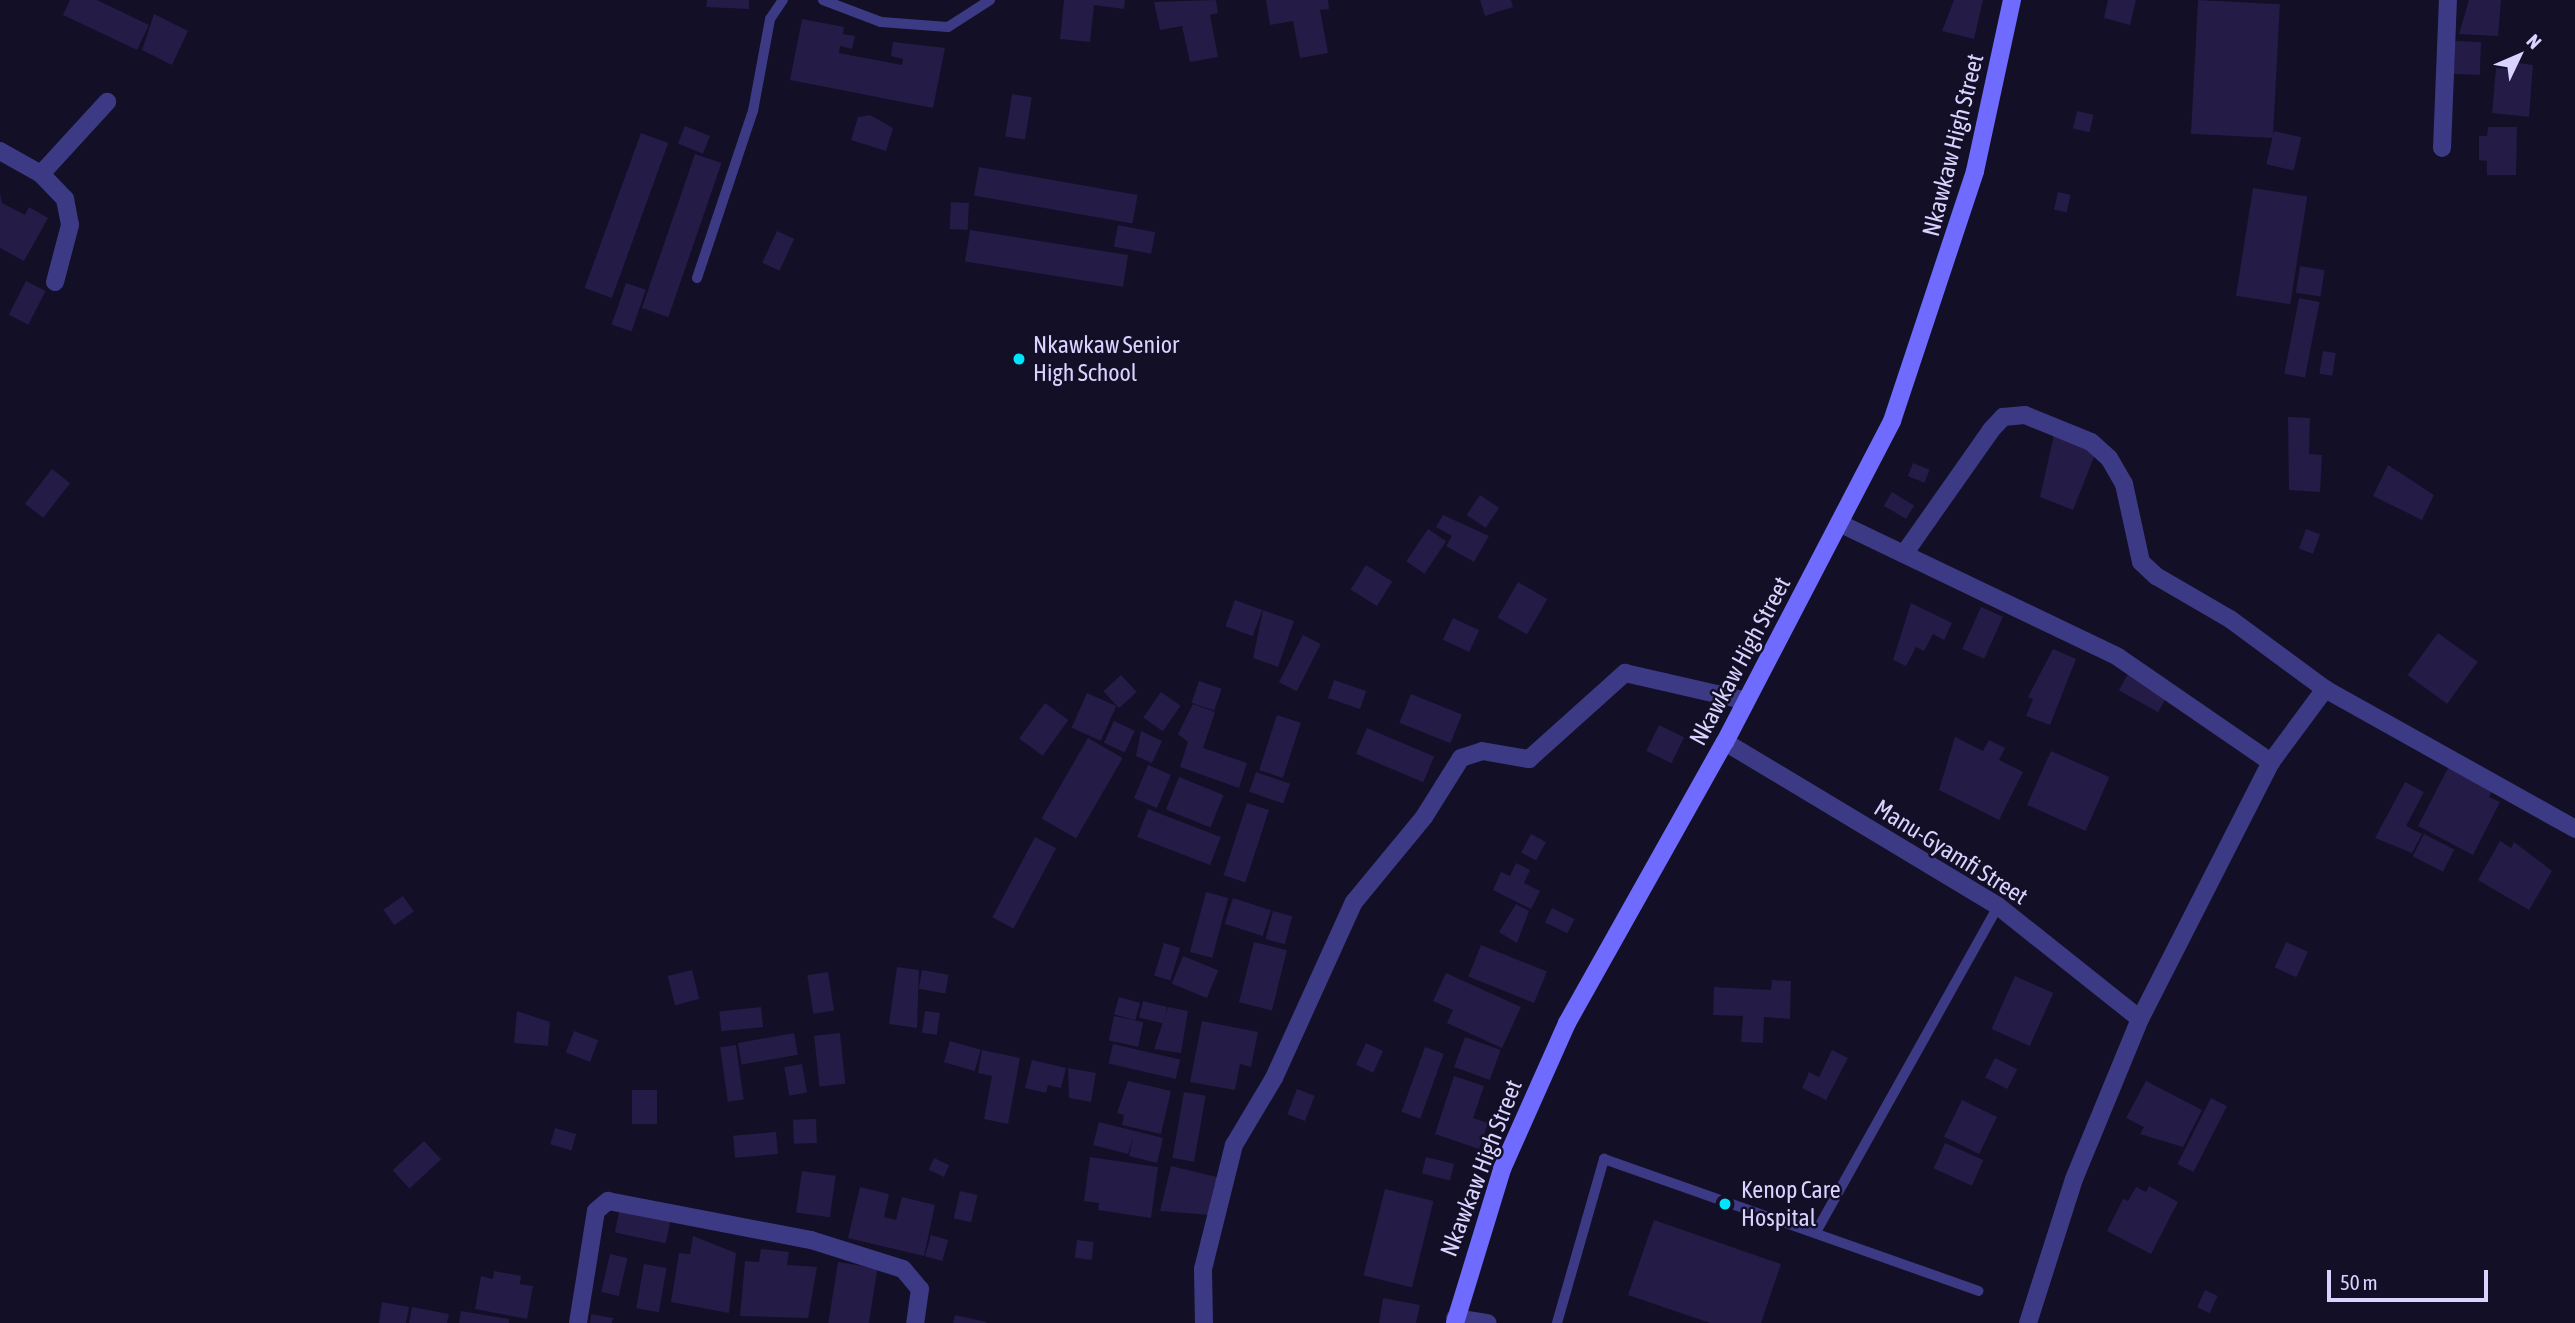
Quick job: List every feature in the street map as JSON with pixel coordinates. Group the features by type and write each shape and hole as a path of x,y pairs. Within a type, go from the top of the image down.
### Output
{"main road":[{"name":"Nkawkaw High Street","path":"1455,1321 1469,1261 1530,1100 1725,742 1742,700 1841,524 1892,421 1952,252 2012,0"}],"street":[{"path":"2442,148 2448,0"},
{"path":"41,174 107,102"},
{"path":"0,151 41,174 70,214 55,282"},
{"path":"1904,554 1991,430 2003,417 2025,415 2091,442 2109,458 2124,484 2141,562 2155,576 2230,619 2325,689 2575,829"},
{"path":"1841,524 2160,680 2271,762"},
{"path":"1204,1323 1203,1269 1234,1145 1274,1078 1354,902 1424,817 1461,758 1482,751 1529,759 1625,673 1742,700"},
{"path":"2028,1323 2074,1179 2140,1019 2271,762 2325,689"},
{"name":"Manu-Gyamfi Street","path":"1725,742 1998,906 2140,1019"},
{"path":"578,1323 596,1211 608,1201 811,1240 903,1269 920,1289 915,1323"},
{"path":"1455,1321 1488,1323"}],"lane":[{"path":"697,278 753,110 770,19 783,0"},
{"path":"823,0 881,22 948,27 990,0"},
{"path":"1816,1233 1998,906"},
{"path":"1558,1323 1604,1159 1978,1291"}],"building":[{"path":"70,0 97,0 149,25 137,50 63,15"},
{"path":"707,0 749,0 749,9 706,7"},
{"path":"1064,0 1125,0 1124,9 1094,5 1090,42 1060,39"},
{"path":"1216,0 1218,13 1210,15 1218,57 1190,62 1182,26 1160,30 1154,2"},
{"path":"1266,0 1328,0 1329,9 1320,10 1328,53 1300,58 1293,21 1270,25"},
{"path":"1480,0 1511,0 1513,7 1485,16"},
{"path":"1954,0 1983,0 1974,39 1942,31"},
{"path":"2108,0 2136,0 2130,25 2104,18"},
{"path":"2198,0 2280,4 2273,138 2191,134"},
{"path":"2469,0 2501,0 2498,36 2459,34"},
{"path":"154,14 188,31 172,65 142,50"},
{"path":"802,19 844,27 843,34 855,36 852,49 840,46 839,53 902,65 903,59 891,56 893,42 945,48 933,108 790,80"},
{"path":"2455,41 2481,42 2480,75 2454,74"},
{"path":"2511,62 2533,65 2529,117 2492,113 2496,68 2510,69"},
{"path":"1012,94 1032,97 1025,140 1005,136"},
{"path":"2077,111 2094,115 2090,132 2073,129"},
{"path":"870,115 893,128 886,151 851,140 858,117"},
{"path":"685,126 710,136 703,154 678,144"},
{"path":"2488,127 2517,127 2516,175 2487,175 2487,161 2479,160 2479,136 2487,136"},
{"path":"2274,131 2301,137 2294,170 2266,164"},
{"path":"641,133 668,143 612,298 585,288"},
{"path":"695,154 721,163 668,317 642,308"},
{"path":"979,167 1138,195 1133,224 974,196"},
{"path":"2253,188 2307,197 2290,304 2236,296"},
{"path":"2058,192 2071,195 2067,212 2054,210"},
{"path":"0,193 2,203 25,215 29,207 48,218 24,261 0,248"},
{"path":"951,202 969,203 968,230 950,229"},
{"path":"1118,225 1155,232 1151,254 1114,247"},
{"path":"970,230 1128,255 1123,287 965,262"},
{"path":"777,231 794,239 779,271 762,263"},
{"path":"2300,266 2325,270 2320,297 2296,293"},
{"path":"26,281 46,291 28,325 9,315"},
{"path":"626,283 646,290 632,331 612,325"},
{"path":"2299,298 2320,302 2305,378 2284,374"},
{"path":"2323,351 2336,353 2332,376 2319,374"},
{"path":"2288,417 2310,418 2309,454 2322,455 2320,492 2289,490"},
{"path":"2054,435 2096,452 2073,510 2040,497"},
{"path":"1913,463 1930,470 1924,483 1908,476"},
{"path":"2388,465 2434,495 2422,520 2373,496"},
{"path":"52,469 70,483 43,518 25,504"},
{"path":"1892,492 1914,505 1906,519 1884,506"},
{"path":"1480,495 1499,508 1486,528 1467,515"},
{"path":"1443,515 1489,536 1474,562 1446,546 1452,536 1436,527"},
{"path":"1428,529 1446,541 1424,574 1406,561"},
{"path":"2306,529 2320,534 2313,554 2299,549"},
{"path":"1366,565 1392,581 1377,606 1351,590"},
{"path":"1518,582 1547,599 1527,635 1498,618"},
{"path":"1235,600 1262,610 1253,636 1225,626"},
{"path":"1911,603 1952,623 1944,640 1933,634 1924,651 1916,647 1906,666 1893,660"},
{"path":"1981,607 2003,617 1984,659 1962,649"},
{"path":"1263,610 1294,621 1278,667 1253,658"},
{"path":"1453,618 1479,630 1469,652 1443,640"},
{"path":"2438,633 2478,662 2447,704 2407,675"},
{"path":"1303,635 1321,644 1297,691 1279,682"},
{"path":"2053,649 2076,659 2050,725 2026,716 2033,699 2028,697"},
{"path":"2129,672 2168,694 2158,712 2119,690"},
{"path":"1121,675 1137,692 1119,708 1103,691"},
{"path":"1334,680 1366,691 1360,709 1328,698"},
{"path":"1199,681 1222,689 1214,711 1192,703"},
{"path":"1161,692 1181,706 1163,731 1143,717"},
{"path":"1087,693 1116,706 1101,741 1072,728"},
{"path":"1411,694 1462,715 1450,743 1399,723"},
{"path":"1045,703 1068,720 1043,756 1019,739"},
{"path":"1193,704 1215,712 1203,748 1247,763 1239,788 1180,767 1188,742 1178,734"},
{"path":"1277,715 1301,723 1283,778 1259,770"},
{"path":"1114,721 1135,731 1125,752 1104,743"},
{"path":"1659,725 1684,737 1671,763 1646,751"},
{"path":"1367,728 1434,757 1423,782 1356,754"},
{"path":"1141,731 1162,741 1152,763 1136,756"},
{"path":"1955,737 1983,751 1989,740 2005,748 1999,760 2023,772 1999,820 1939,790"},
{"path":"1088,738 1123,758 1076,839 1042,819"},
{"path":"2051,751 2109,777 2085,831 2027,805"},
{"path":"1148,765 1171,775 1157,808 1134,798"},
{"path":"2449,766 2493,789 2489,797 2500,802 2473,855 2418,826"},
{"path":"1256,772 1290,784 1283,804 1249,792"},
{"path":"1179,777 1224,795 1210,827 1166,809"},
{"path":"2405,782 2424,792 2406,826 2422,834 2412,853 2375,838"},
{"path":"1247,803 1269,810 1245,882 1224,875"},
{"path":"1148,809 1221,837 1210,865 1137,837"},
{"path":"1531,834 1546,842 1536,861 1521,853"},
{"path":"2424,834 2454,849 2443,872 2413,856"},
{"path":"1035,837 1056,848 1013,929 992,917"},
{"path":"2500,841 2511,848 2514,842 2552,871 2529,910 2478,880"},
{"path":"1516,863 1530,870 1524,883 1540,891 1531,909 1493,890 1501,872 1510,876"},
{"path":"1206,892 1228,898 1212,958 1190,952"},
{"path":"403,896 414,912 394,925 383,910"},
{"path":"1233,898 1271,910 1263,936 1225,924"},
{"path":"1516,904 1529,911 1517,943 1499,932"},
{"path":"1552,908 1574,919 1567,933 1545,922"},
{"path":"1273,911 1292,916 1285,944 1265,939"},
{"path":"1254,942 1287,950 1272,1010 1239,1002"},
{"path":"2286,942 2308,952 2297,977 2275,968"},
{"path":"1164,943 1180,948 1170,980 1154,976"},
{"path":"1481,945 1547,972 1534,1003 1468,977"},
{"path":"1183,956 1218,970 1207,998 1172,984"},
{"path":"897,967 919,970 917,1028 889,1024"},
{"path":"692,970 699,999 675,1005 668,976"},
{"path":"922,970 949,975 945,993 919,989"},
{"path":"828,972 834,1011 813,1014 807,975"},
{"path":"1446,973 1521,1007 1502,1048 1447,1023 1453,1010 1433,1001"},
{"path":"2015,976 2053,993 2030,1046 1991,1029"},
{"path":"1772,980 1791,981 1790,1019 1764,1017 1763,1043 1741,1042 1743,1016 1713,1015 1714,987 1771,990"},
{"path":"1119,997 1140,1003 1135,1020 1114,1014"},
{"path":"1143,1001 1167,1007 1163,1024 1139,1017"},
{"path":"761,1007 763,1027 721,1031 719,1011"},
{"path":"1168,1007 1188,1011 1181,1053 1154,1049"},
{"path":"517,1011 550,1022 548,1046 514,1043"},
{"path":"925,1011 940,1013 937,1035 922,1033"},
{"path":"1114,1016 1143,1022 1138,1047 1109,1040"},
{"path":"1202,1021 1258,1032 1251,1067 1240,1064 1235,1090 1190,1082"},
{"path":"574,1031 598,1040 590,1062 566,1052"},
{"path":"794,1033 798,1055 742,1065 738,1043"},
{"path":"840,1033 845,1084 819,1086 814,1036"},
{"path":"1465,1037 1501,1050 1490,1080 1454,1067"},
{"path":"950,1041 981,1050 975,1071 944,1062"},
{"path":"1366,1043 1383,1051 1373,1073 1356,1065"},
{"path":"1113,1044 1180,1060 1176,1079 1109,1063"},
{"path":"736,1045 744,1099 728,1102 720,1047"},
{"path":"1425,1047 1444,1054 1420,1119 1401,1112"},
{"path":"982,1050 1020,1058 1008,1124 984,1119 992,1076 978,1073"},
{"path":"1832,1050 1848,1058 1826,1100 1802,1088 1809,1072 1819,1077"},
{"path":"1995,1058 2017,1069 2007,1089 1985,1078"},
{"path":"1032,1060 1066,1068 1061,1088 1048,1085 1046,1093 1025,1088"},
{"path":"802,1064 807,1093 789,1096 784,1067"},
{"path":"1068,1068 1096,1073 1091,1102 1069,1098"},
{"path":"1454,1076 1484,1086 1473,1118 1488,1123 1479,1149 1435,1134"},
{"path":"1128,1081 1171,1091 1161,1134 1122,1125 1124,1115 1117,1113"},
{"path":"2146,1081 2202,1110 2183,1147 2140,1134 2144,1127 2126,1118"},
{"path":"1297,1089 1315,1096 1305,1121 1287,1114"},
{"path":"632,1090 657,1090 657,1124 632,1124"},
{"path":"1184,1092 1206,1096 1194,1162 1172,1158"},
{"path":"2211,1098 2227,1106 2193,1172 2177,1164"},
{"path":"1962,1100 1997,1117 1979,1154 1944,1137"},
{"path":"816,1119 817,1143 794,1144 793,1120"},
{"path":"1099,1122 1163,1138 1157,1163 1129,1156 1133,1137 1128,1154 1093,1145"},
{"path":"555,1128 576,1134 571,1150 550,1144"},
{"path":"776,1132 778,1154 735,1158 733,1136"},
{"path":"424,1141 441,1159 410,1189 393,1170"},
{"path":"1945,1143 1983,1160 1972,1186 1934,1169"},
{"path":"1090,1157 1158,1167 1151,1218 1098,1210 1099,1203 1084,1201"},
{"path":"1426,1157 1454,1164 1450,1181 1422,1173"},
{"path":"934,1158 949,1165 944,1177 929,1170"},
{"path":"1171,1166 1221,1178 1211,1215 1160,1211"},
{"path":"802,1171 836,1176 830,1217 796,1213"},
{"path":"2149,1186 2178,1202 2151,1254 2107,1231 2123,1199 2128,1201 2136,1187 2146,1192"},
{"path":"860,1187 889,1194 884,1217 896,1220 902,1197 935,1205 924,1256 848,1238"},
{"path":"1385,1189 1434,1201 1412,1287 1363,1275"},
{"path":"960,1191 978,1195 971,1222 954,1218"},
{"path":"620,1208 671,1219 666,1243 615,1232"},
{"path":"1654,1220 1781,1264 1761,1323 1710,1323 1628,1295"},
{"path":"931,1235 948,1240 942,1261 925,1256"},
{"path":"693,1236 736,1253 729,1313 671,1302 679,1253 690,1254"},
{"path":"1077,1240 1094,1242 1092,1260 1075,1258"},
{"path":"761,1249 789,1252 787,1265 817,1267 808,1318 740,1316 745,1261 759,1262"},
{"path":"610,1254 628,1258 619,1296 601,1292"},
{"path":"838,1262 878,1268 869,1323 828,1323"},
{"path":"644,1264 667,1268 659,1312 636,1308"},
{"path":"494,1271 521,1276 520,1284 533,1286 527,1319 475,1309 481,1276 493,1279"},
{"path":"2205,1290 2218,1296 2210,1313 2197,1307"},
{"path":"1383,1298 1420,1305 1416,1323 1379,1323"},
{"path":"382,1302 409,1307 406,1323 379,1323"},
{"path":"412,1307 449,1314 447,1323 409,1323"},
{"path":"461,1311 509,1319 509,1323 459,1323"},
{"path":"591,1314 613,1318 612,1323 590,1323"},
{"path":"955,1315 986,1322 986,1323 953,1323"}],"place":[{"name":"Nkawkaw Senior High School","path":"1019,359"},
{"name":"Kenop Care Hospital","path":"1725,1204"}]}
